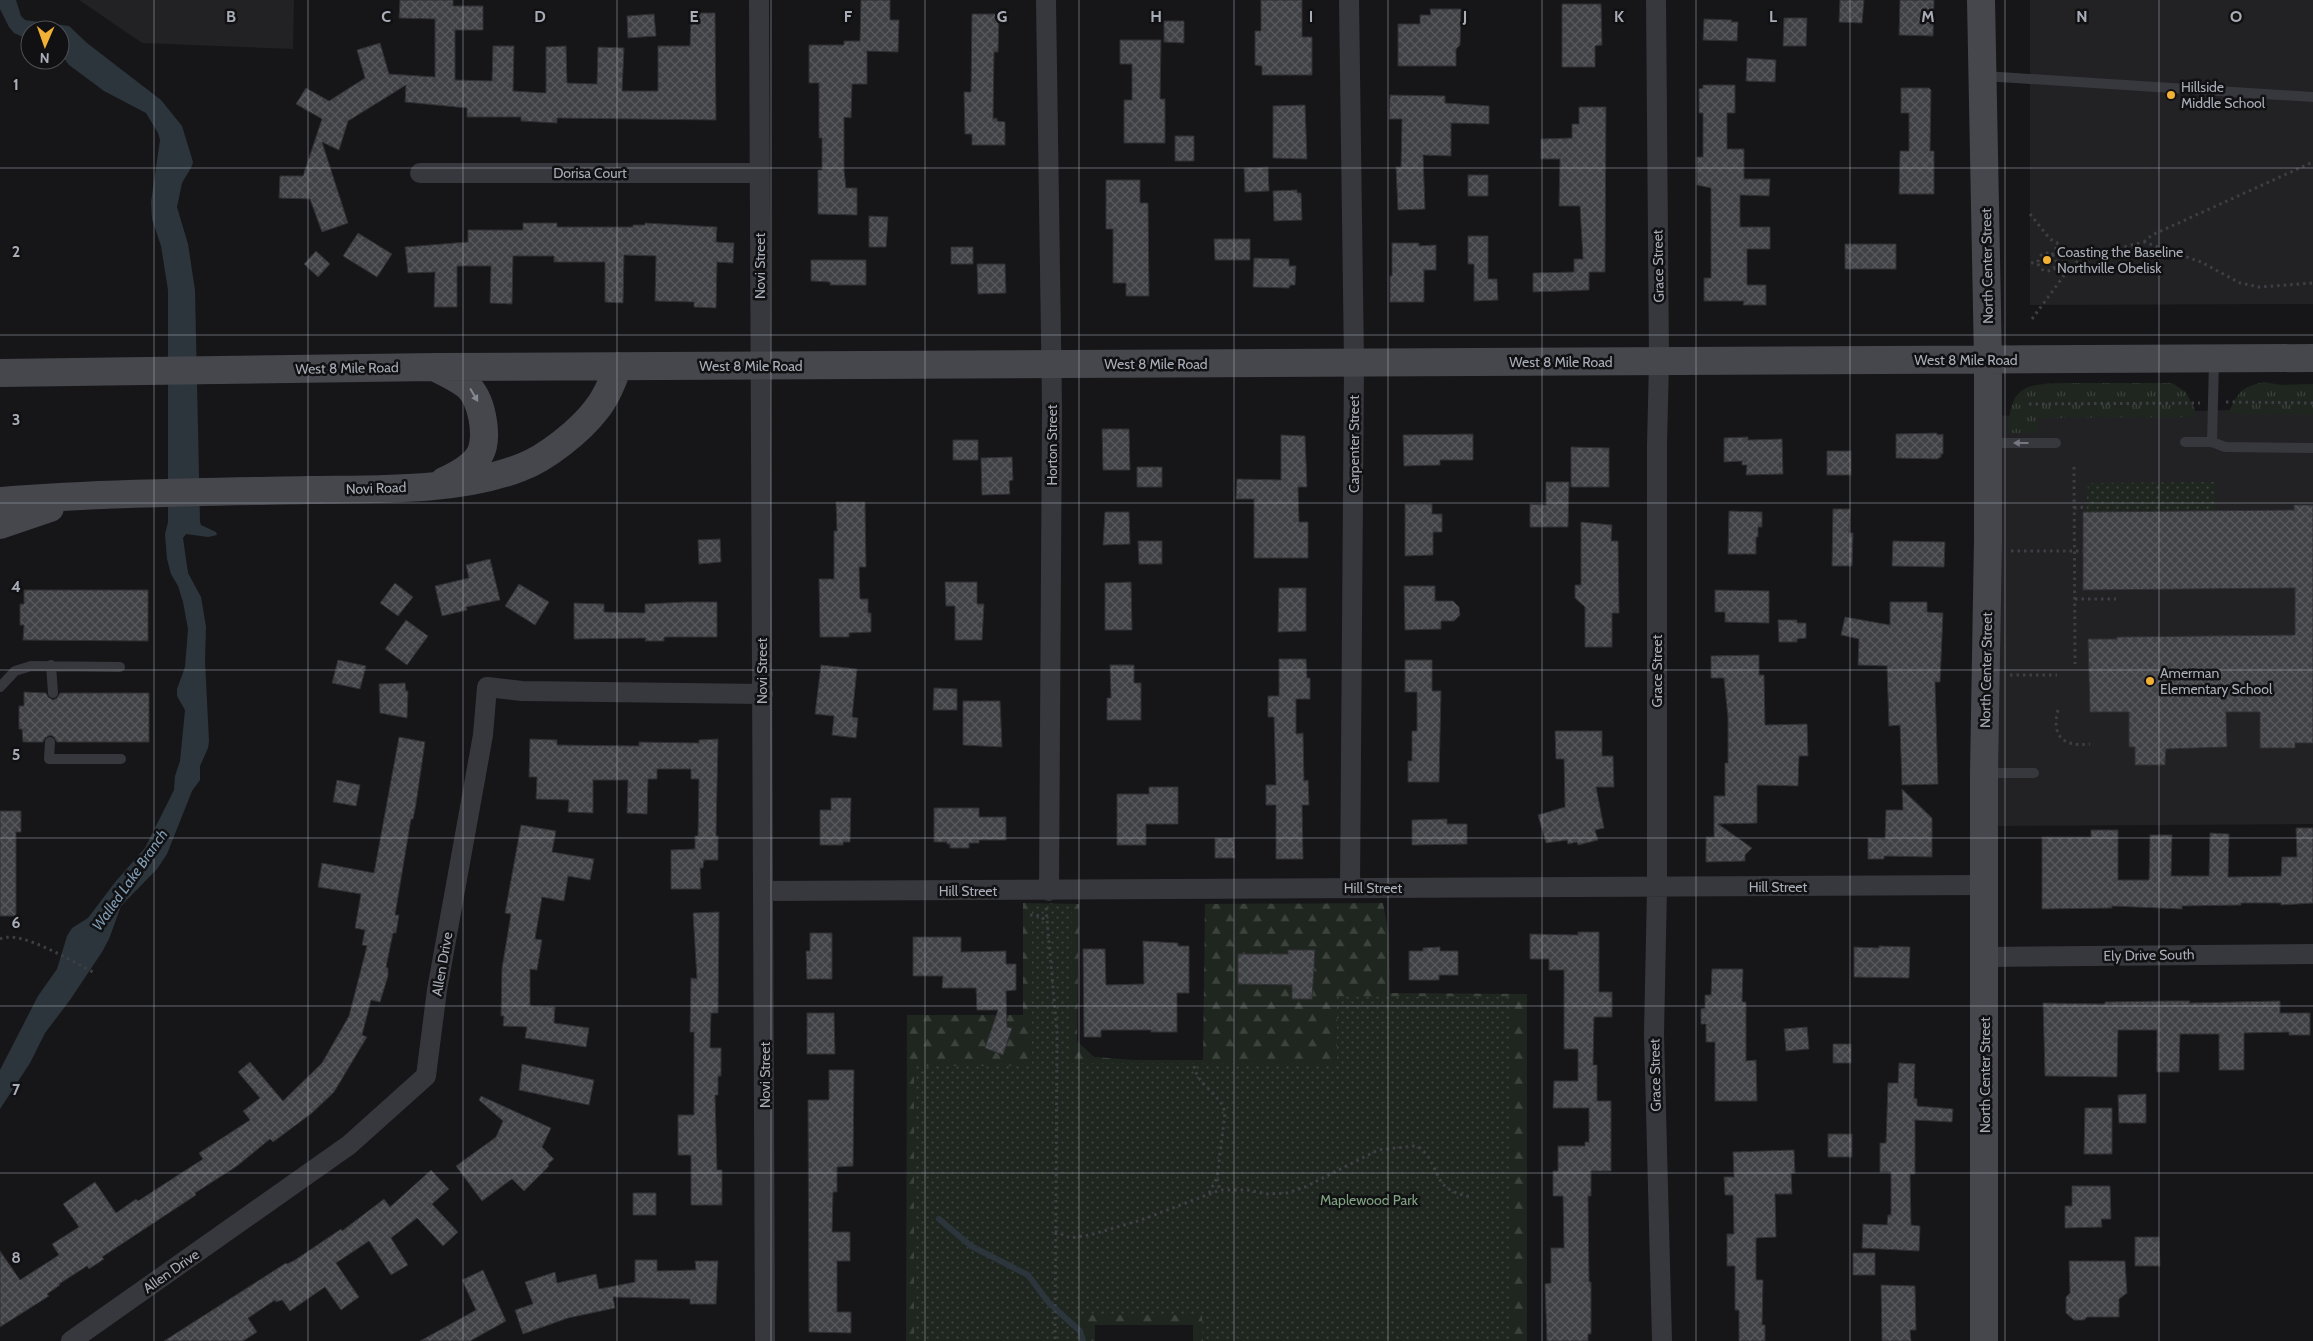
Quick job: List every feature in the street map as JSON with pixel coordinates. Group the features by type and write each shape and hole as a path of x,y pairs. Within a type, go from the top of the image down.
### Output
{"main road":[{"name":"North Center Street","path":"1981,0 1988,360 1988,539 1983,885 1984,1341"},
{"name":"West 8 Mile Road","path":"0,373 435,367 2313,358"},
{"name":"Novi Road","path":"0,502 84,497 392,488 435,485 492,477 516,470 558,446 597,410 613,381 618,366"},
{"path":"435,367 468,386 481,407 484,430 480,453 464,470 435,485"},
{"name":"Novi Road","path":"0,525 84,497"}],"street":[{"name":"Novi Street","path":"759,0 765,1341"},
{"name":"Horton Street","path":"1046,0 1052,365 1050,890"},
{"name":"Carpenter Street","path":"1349,0 1354,363 1350,888"},
{"name":"Grace Street","path":"1656,0 1659,361 1657,445 1657,888 1654,1034 1662,1341"},
{"name":"Dorisa Court","path":"420,173 759,173"},
{"name":"Allen Drive","path":"71,1341 349,1145 426,1076 437,990 483,735 487,687 522,691 763,694"},
{"name":"Hill Street","path":"763,891 1983,885"},
{"name":"Ely Drive South","path":"1984,957 2313,954"}],"lane":[{"path":"1983,76 2313,97"},
{"path":"2212,442 2214,359"},
{"path":"2185,442 2212,442 2225,447 2313,448"},
{"path":"1987,443 2056,443"},
{"path":"52,665 53,693"},
{"path":"0,687 8,676 22,668 52,665 120,667"},
{"path":"50,742 50,759 121,759"},
{"path":"1984,773 2034,773"}],"path":[{"path":"2032,319 2063,276 2082,257 2144,242 2152,235 2313,162"},
{"path":"2030,214 2050,239 2082,257"},
{"path":"2144,242 2202,262 2240,283 2259,287 2313,283"},
{"path":"2052,255 2058,244"},
{"path":"2044,254 2052,255 2056,261 2054,268 2050,271 2044,271 2039,267 2038,262 2044,254"},
{"path":"2031,262 2038,262"},
{"path":"2054,268 2063,276"},
{"path":"2239,402 2313,403"},
{"path":"2029,404 2183,403"},
{"path":"2074,467 2075,664"},
{"path":"2074,508 2086,507"},
{"path":"2010,551 2083,551"},
{"path":"2075,599 2116,598"},
{"path":"2010,675 2057,675"},
{"path":"2058,710 2055,722 2061,738 2068,743 2090,744"},
{"path":"1050,890 1046,910 1057,1033 1055,1341"},
{"path":"1030,915 1041,916 1047,923"},
{"path":"0,939 12,936 35,943 95,973"},
{"path":"1194,1066 1197,1076 1223,1103 1225,1113 1217,1178 1220,1190"},
{"path":"1055,1231 1070,1238 1090,1235 1141,1220 1220,1190 1248,1190 1267,1194 1287,1193 1305,1187 1378,1150 1414,1146 1425,1152 1444,1187 1454,1193 1470,1197"},
{"path":"1209,1193 1217,1178"}],"shaded area":[{"path":"79,0 294,0 293,49 142,43"},
{"name":"Hillside Middle School","path":"2030,0 2313,0 2313,304 2030,305"},
{"name":"Amerman Elementary School","path":"2234,410 2313,411 2313,824 1984,826 1989,416"}],"green space":[{"path":"2264,382 2281,385 2313,384 2313,415 2228,414 2241,392 2250,386"},
{"path":"2065,383 2172,383 2186,392 2196,412 2195,417 2037,418 2037,433 2008,433 2012,406 2016,397 2022,391 2039,385"},
{"path":"2215,482 2215,511 2086,512 2088,483"},
{"name":"Maplewood Park","path":"1023,903 1079,904 1077,1041 1094,1057 1135,1060 1203,1060 1205,904 1383,903 1389,936 1390,993 1527,994 1527,1341 1193,1341 1193,1325 1095,1325 1095,1341 906,1341 907,1015 1023,1015"},
{"name":"Maplewood Park","path":"1032,904 1072,904 1071,1063 1337,1064 1337,997 1511,997 1510,1341 1203,1341 1202,1315 1079,1315 1079,1341 914,1341 914,1066 1032,1066"}],"water":[{"path":"0,0 16,0 21,16 25,20 20,20 20,36 14,33 9,27 0,9"},
{"name":"Walled Lake Branch","path":"70,27 87,43 161,100 182,126 193,162 182,183 177,207 188,244 195,290 200,522 201,525 216,532 217,535 208,537 186,534 183,538 188,573 201,597 206,627 205,661 209,741 200,766 200,780 192,791 167,854 157,869 121,906 109,939 102,952 45,1033 30,1063 0,1109 0,1070 38,996 57,969 67,936 72,928 88,918 116,881 145,848 174,790 175,776 180,761 185,710 177,696 177,689 185,667 188,629 183,602 167,559 165,534 168,522 168,290 161,246 152,219 151,202 160,140 146,113 104,91 70,66"}],"building":[{"path":"400,0 453,0 453,6 483,6 483,30 455,30 455,80 492,81 493,46 514,46 513,91 546,93 546,47 566,46 567,83 597,84 598,47 624,48 622,91 658,91 658,46 690,46 691,13 715,13 716,120 557,118 557,123 521,121 521,117 467,117 467,108 405,102 406,85 348,121 339,150 322,142 348,223 322,232 310,199 279,198 280,176 303,176 322,119 296,104 306,88 329,101 365,78 357,50 380,43 389,74 435,77 435,19 399,18"},
{"path":"861,0 890,0 890,20 899,20 898,52 867,51 867,84 852,84 851,118 844,117 844,170 846,188 857,188 857,215 818,214 818,170 822,170 822,138 819,138 819,83 809,83 809,45 844,45 844,41 860,41"},
{"path":"1261,0 1302,0 1302,37 1312,37 1312,75 1262,75 1262,66 1255,65 1255,31 1261,31"},
{"path":"1840,0 1864,0 1862,23 1839,22"},
{"path":"1900,0 1934,0 1933,36 1899,35"},
{"path":"1562,4 1601,4 1602,45 1595,46 1595,67 1562,67"},
{"path":"1430,9 1461,9 1460,45 1456,49 1456,66 1398,66 1398,24 1420,24 1420,15 1431,15"},
{"path":"654,14 656,36 628,38 627,16"},
{"path":"972,14 999,14 998,52 994,52 993,119 997,118 997,121 1005,122 1005,145 972,145 972,134 965,134 964,92 971,92"},
{"path":"1784,18 1807,18 1806,46 1783,46"},
{"path":"1704,19 1738,22 1737,41 1703,40"},
{"path":"1164,21 1184,21 1184,43 1164,42"},
{"path":"1120,40 1161,40 1160,99 1165,99 1165,143 1124,143 1124,100 1132,100 1132,64 1120,64"},
{"path":"1747,58 1776,60 1775,82 1746,81"},
{"path":"1703,85 1735,85 1735,113 1727,113 1727,149 1744,149 1744,179 1770,179 1769,196 1740,195 1740,227 1770,227 1770,249 1747,249 1747,285 1766,285 1766,305 1743,305 1744,301 1704,301 1704,278 1711,278 1711,188 1697,185 1697,157 1703,157 1703,113 1699,113 1699,89 1703,88"},
{"path":"1901,88 1929,88 1931,90 1930,151 1934,151 1934,194 1899,194 1900,151 1909,151 1909,113 1901,113"},
{"path":"1390,95 1445,96 1445,103 1489,106 1489,124 1451,123 1451,156 1423,155 1425,209 1398,210 1396,167 1401,167 1402,119 1389,119"},
{"path":"1305,105 1307,159 1273,158 1273,106"},
{"path":"1579,107 1606,107 1605,272 1589,272 1589,290 1533,292 1533,273 1574,272 1574,259 1583,259 1580,206 1559,206 1560,159 1541,159 1541,139 1572,138 1572,124 1579,124"},
{"path":"1175,136 1194,136 1194,161 1175,161"},
{"path":"1268,167 1269,191 1245,192 1244,168"},
{"path":"1468,175 1488,175 1488,196 1468,196"},
{"path":"1106,180 1140,180 1140,203 1148,203 1149,296 1126,296 1126,283 1113,283 1113,229 1106,229"},
{"path":"1297,190 1297,193 1301,193 1302,220 1274,221 1273,191"},
{"path":"869,216 888,217 886,247 869,247"},
{"path":"523,223 557,223 557,227 633,227 633,225 645,225 645,223 717,227 716,242 734,243 733,263 717,262 716,308 694,307 694,302 655,301 656,256 624,255 623,303 605,302 605,262 554,262 554,256 513,256 512,304 490,303 491,266 457,266 457,307 434,307 435,272 408,273 405,247 468,242 468,230 523,230"},
{"path":"358,233 392,254 377,277 343,256"},
{"path":"1468,236 1488,236 1488,279 1497,279 1498,300 1474,301 1474,264 1468,264"},
{"path":"1214,239 1250,239 1250,260 1215,260"},
{"path":"1392,243 1419,243 1419,246 1436,245 1436,270 1424,270 1424,302 1390,302"},
{"path":"1845,244 1896,244 1896,269 1845,269"},
{"path":"951,247 973,247 973,264 951,264"},
{"path":"316,251 330,264 318,277 304,264"},
{"path":"1254,258 1289,259 1289,266 1296,266 1295,285 1290,285 1289,288 1253,287"},
{"path":"811,260 866,260 866,285 830,285 830,282 811,281"},
{"path":"977,264 1005,264 1006,293 978,294"},
{"path":"1102,429 1129,429 1130,470 1103,470"},
{"path":"1937,433 1937,435 1943,434 1943,454 1941,454 1941,457 1937,459 1896,458 1896,434"},
{"path":"1473,434 1473,460 1440,460 1440,465 1404,466 1403,435"},
{"path":"1281,435 1305,436 1307,487 1298,487 1299,522 1308,522 1308,558 1254,558 1254,499 1236,499 1237,479 1281,480"},
{"path":"1748,437 1748,440 1782,439 1783,474 1746,475 1747,465 1742,465 1742,461 1724,462 1724,438"},
{"path":"953,440 978,440 978,460 953,460"},
{"path":"1571,447 1609,448 1609,487 1571,487"},
{"path":"1827,451 1851,451 1851,475 1827,475"},
{"path":"1012,457 1013,480 1009,481 1010,494 982,495 981,458"},
{"path":"1137,467 1162,467 1162,487 1137,487"},
{"path":"1546,482 1569,482 1568,527 1530,527 1530,504 1546,505"},
{"path":"836,502 865,502 866,567 859,567 860,599 868,599 868,613 871,613 871,632 849,633 849,637 820,637 819,579 834,579 834,531 837,531"},
{"path":"1405,504 1432,504 1432,514 1442,514 1442,532 1433,532 1433,555 1405,556"},
{"path":"2294,505 2313,505 2313,743 2295,743 2295,748 2260,748 2260,712 2226,712 2227,747 2166,749 2165,765 2135,765 2135,747 2129,747 2129,712 2090,712 2088,639 2295,635 2295,588 2083,590 2083,512 2294,510"},
{"path":"1833,509 1850,509 1849,533 1853,533 1852,566 1832,566"},
{"path":"1729,511 1762,512 1762,527 1758,527 1758,537 1756,537 1756,554 1728,554"},
{"path":"1105,512 1129,512 1130,544 1103,545"},
{"path":"1581,522 1612,525 1611,541 1618,541 1619,613 1612,613 1612,647 1585,647 1585,607 1575,598 1575,585 1581,585"},
{"path":"720,539 721,562 699,564 698,540"},
{"path":"1138,541 1162,541 1162,564 1139,564"},
{"path":"1893,541 1945,542 1944,567 1892,566"},
{"path":"490,559 500,600 466,607 467,610 442,616 435,586 469,578 466,565"},
{"path":"945,582 977,582 977,604 984,604 982,640 955,640 955,606 946,606"},
{"path":"1131,582 1132,630 1105,630 1105,583"},
{"path":"395,583 413,597 398,616 380,603"},
{"path":"519,584 549,602 535,625 505,606"},
{"path":"1404,586 1435,586 1435,601 1453,601 1459,607 1460,615 1454,621 1441,621 1441,629 1405,630"},
{"path":"1279,588 1306,588 1306,631 1278,632"},
{"path":"24,590 148,590 148,641 23,640 24,625 20,625 20,604 24,604"},
{"path":"1715,590 1769,591 1769,623 1725,622 1725,612 1715,612"},
{"path":"717,602 717,637 664,637 664,641 645,641 646,638 574,639 574,603 604,604 604,612 645,613 645,604"},
{"path":"1890,602 1927,602 1927,612 1943,613 1940,682 1935,682 1938,784 1902,785 1900,725 1889,726 1887,666 1858,665 1859,639 1841,635 1845,617 1890,625"},
{"path":"406,620 428,636 407,665 385,649"},
{"path":"1778,620 1797,620 1797,623 1806,623 1806,638 1797,639 1797,642 1779,642"},
{"path":"1759,655 1759,675 1764,675 1765,725 1807,724 1808,756 1799,756 1798,786 1757,785 1757,823 1718,824 1752,848 1745,855 1745,861 1706,862 1706,837 1714,837 1714,796 1725,796 1725,763 1728,763 1728,718 1724,678 1711,678 1711,656"},
{"path":"1279,659 1306,659 1307,678 1310,678 1310,699 1296,699 1296,734 1303,733 1304,781 1308,780 1309,805 1302,805 1303,859 1276,859 1276,805 1266,805 1266,785 1276,785 1274,717 1268,717 1268,696 1279,696"},
{"path":"338,660 366,666 360,689 332,683"},
{"path":"1405,660 1432,660 1432,691 1441,691 1439,782 1408,782 1408,761 1412,761 1412,731 1417,731 1417,692 1405,692"},
{"path":"821,665 857,669 852,717 858,718 856,738 832,735 834,716 815,714"},
{"path":"1110,665 1134,665 1134,683 1141,683 1141,720 1107,720 1107,698 1111,698"},
{"path":"405,683 406,691 408,691 407,718 380,713 379,684"},
{"path":"934,688 957,689 957,710 933,710"},
{"path":"24,692 46,693 53,700 60,693 149,693 149,742 57,742 50,735 43,742 23,742 22,729 19,729 19,706 24,706"},
{"path":"963,701 1000,701 1002,747 963,745"},
{"path":"1555,731 1602,731 1602,756 1613,756 1614,787 1596,787 1604,828 1595,830 1598,840 1578,845 1577,842 1568,844 1567,840 1546,843 1538,815 1565,807 1564,759 1556,759"},
{"path":"399,737 425,742 416,804 413,819 411,819 395,915 399,915 396,933 393,933 386,967 388,968 388,976 380,1002 371,1000 362,1035 367,1037 334,1092 312,1113 273,1142 270,1139 237,1166 195,1193 196,1195 102,1257 104,1259 89,1269 87,1266 59,1284 47,1294 49,1296 0,1327 0,1251 20,1280 59,1255 52,1244 79,1227 63,1204 95,1182 116,1213 203,1159 199,1153 250,1120 243,1111 260,1098 238,1072 250,1062 283,1101 322,1063 349,1016 367,946 362,945 365,930 355,928 361,894 318,887 322,863 374,873"},
{"path":"530,739 557,740 557,745 639,746 639,742 699,743 699,740 718,739 716,836 718,836 718,860 704,860 703,868 700,868 701,889 671,889 671,850 695,849 695,836 698,836 699,779 691,779 691,769 657,769 657,779 648,779 647,814 627,813 628,780 593,780 593,813 568,812 569,800 536,799 537,777 529,777"},
{"path":"337,780 360,785 356,806 333,802"},
{"path":"1149,787 1178,787 1178,824 1146,824 1146,845 1117,845 1117,794 1149,794"},
{"path":"1902,789 1932,818 1932,857 1884,856 1884,859 1868,859 1868,838 1885,839 1886,810 1903,810"},
{"path":"831,798 851,798 850,842 843,842 843,845 820,845 820,810 831,810"},
{"path":"934,808 979,808 979,817 1006,817 1006,840 979,840 979,843 969,843 969,848 950,848 950,844 947,844 947,842 934,842"},
{"path":"0,811 21,811 21,832 16,832 16,916 0,916"},
{"path":"1447,819 1447,824 1467,824 1467,844 1412,845 1412,820"},
{"path":"521,825 556,831 552,852 594,859 590,880 568,876 564,901 542,897 535,939 542,940 537,970 530,969 530,1006 555,1007 554,1023 589,1028 586,1047 525,1038 527,1027 503,1026 504,1016 501,1016 502,968 511,914 505,913"},
{"path":"2296,828 2313,828 2313,903 2281,905 2281,903 2241,903 2241,905 2182,906 2182,909 2112,906 2112,908 2042,909 2042,837 2091,837 2091,830 2118,830 2118,880 2149,880 2150,835 2172,835 2171,876 2209,876 2210,833 2229,834 2228,877 2281,876 2282,857 2297,857"},
{"path":"1215,838 1234,838 1235,858 1215,858"},
{"path":"719,912 718,1013 711,1013 710,1048 721,1048 721,1076 718,1076 718,1095 715,1095 717,1170 722,1170 722,1205 691,1205 691,1155 678,1155 678,1115 694,1115 694,1032 690,1032 691,978 697,979 693,913"},
{"path":"1578,932 1599,932 1599,992 1612,992 1612,1017 1594,1017 1593,1065 1597,1065 1597,1101 1611,1101 1611,1171 1591,1171 1591,1196 1588,1196 1591,1334 1588,1334 1588,1341 1547,1341 1545,1284 1551,1283 1551,1248 1564,1248 1563,1196 1553,1196 1553,1171 1558,1171 1558,1146 1585,1146 1585,1142 1589,1142 1589,1108 1553,1108 1554,1081 1578,1081 1578,1049 1564,1049 1564,970 1549,970 1549,959 1530,959 1530,934 1578,935"},
{"path":"810,933 832,933 832,979 807,979 806,951 810,951"},
{"path":"913,937 961,937 961,952 1006,951 1006,964 1016,964 1016,990 1006,991 1007,1027 1012,1028 1003,1055 985,1048 998,1010 977,1010 976,988 942,988 943,976 913,976"},
{"path":"1143,941 1178,943 1178,946 1189,946 1189,993 1177,993 1177,1032 1101,1030 1101,1037 1084,1037 1083,949 1105,949 1106,985 1144,984"},
{"path":"1879,946 1910,947 1909,978 1854,977 1854,947 1879,948"},
{"path":"1440,947 1440,951 1458,951 1458,975 1439,975 1439,980 1409,980 1409,951 1423,951 1423,948"},
{"path":"1288,950 1315,950 1312,999 1292,999 1292,985 1238,984 1238,954 1288,954"},
{"path":"1712,969 1743,969 1742,1002 1746,1002 1746,1061 1756,1060 1757,1101 1715,1101 1715,1042 1706,1042 1706,1024 1701,1024 1701,1009 1705,1008 1705,995 1711,995"},
{"path":"2190,1001 2189,1003 2280,1001 2280,1013 2310,1013 2310,1035 2289,1035 2289,1032 2244,1033 2244,1070 2219,1070 2219,1034 2180,1034 2179,1072 2157,1072 2157,1030 2118,1030 2117,1077 2045,1076 2043,1003 2105,1004 2105,1002"},
{"path":"807,1013 834,1013 835,1054 807,1054"},
{"path":"1807,1027 1809,1049 1786,1051 1784,1029"},
{"path":"1833,1044 1851,1044 1851,1063 1833,1063"},
{"path":"1899,1063 1915,1064 1914,1098 1917,1099 1917,1106 1953,1109 1952,1122 1915,1120 1915,1174 1910,1174 1911,1225 1920,1226 1919,1251 1862,1248 1863,1224 1887,1225 1888,1215 1891,1215 1891,1172 1880,1172 1880,1143 1886,1143 1888,1083 1898,1083"},
{"path":"522,1064 594,1080 589,1105 519,1090"},
{"path":"829,1070 854,1070 853,1166 837,1167 837,1192 833,1192 832,1232 850,1232 850,1261 837,1261 837,1312 851,1312 851,1333 809,1332 808,1100 829,1100"},
{"path":"2146,1094 2146,1123 2119,1123 2118,1095"},
{"path":"481,1096 551,1128 542,1147 554,1159 524,1191 512,1179 482,1201 456,1166 496,1137 503,1121 479,1100"},
{"path":"2085,1108 2112,1108 2112,1154 2084,1154"},
{"path":"1828,1134 1852,1134 1852,1157 1828,1157"},
{"path":"1794,1150 1795,1173 1791,1173 1792,1194 1775,1194 1776,1237 1756,1238 1756,1280 1763,1280 1762,1325 1765,1325 1765,1341 1739,1341 1739,1310 1735,1310 1735,1266 1727,1266 1727,1234 1734,1234 1733,1195 1725,1195 1724,1177 1734,1177 1733,1152"},
{"path":"431,1170 449,1189 432,1204 458,1232 443,1246 417,1218 391,1238 408,1265 391,1275 369,1241 336,1263 359,1297 341,1310 325,1287 290,1311 282,1300 276,1302 275,1300 248,1318 257,1332 243,1341 164,1341 286,1263 295,1260 341,1229 342,1231 384,1199 390,1207"},
{"path":"2072,1186 2110,1186 2111,1219 2101,1219 2102,1227 2065,1228 2065,1206 2072,1206"},
{"path":"633,1193 656,1193 656,1215 633,1215"},
{"path":"2135,1237 2159,1237 2160,1266 2135,1266"},
{"path":"1853,1253 1875,1253 1875,1275 1853,1275"},
{"path":"635,1260 657,1260 657,1271 696,1270 695,1261 718,1261 716,1304 690,1304 690,1299 613,1297 615,1308 568,1318 523,1334 515,1310 533,1304 525,1282 555,1272 557,1283 596,1274 599,1289 635,1282"},
{"path":"2069,1261 2125,1261 2127,1293 2119,1299 2119,1317 2087,1317 2084,1320 2074,1320 2066,1313 2066,1297 2070,1293"},
{"path":"483,1270 506,1321 470,1341 420,1341 476,1310 462,1280"},
{"path":"1881,1285 1915,1286 1916,1330 1910,1330 1911,1341 1882,1341"}],"waterway":[{"path":"939,1219 971,1246 1028,1275 1049,1303 1080,1331 1083,1341"}],"place":[{"name":"Hillside Middle School","path":"2171,95"},
{"name":"Coasting the Baseline Northville Obelisk","path":"2047,260"},
{"name":"Amerman Elementary School","path":"2150,681"}]}
